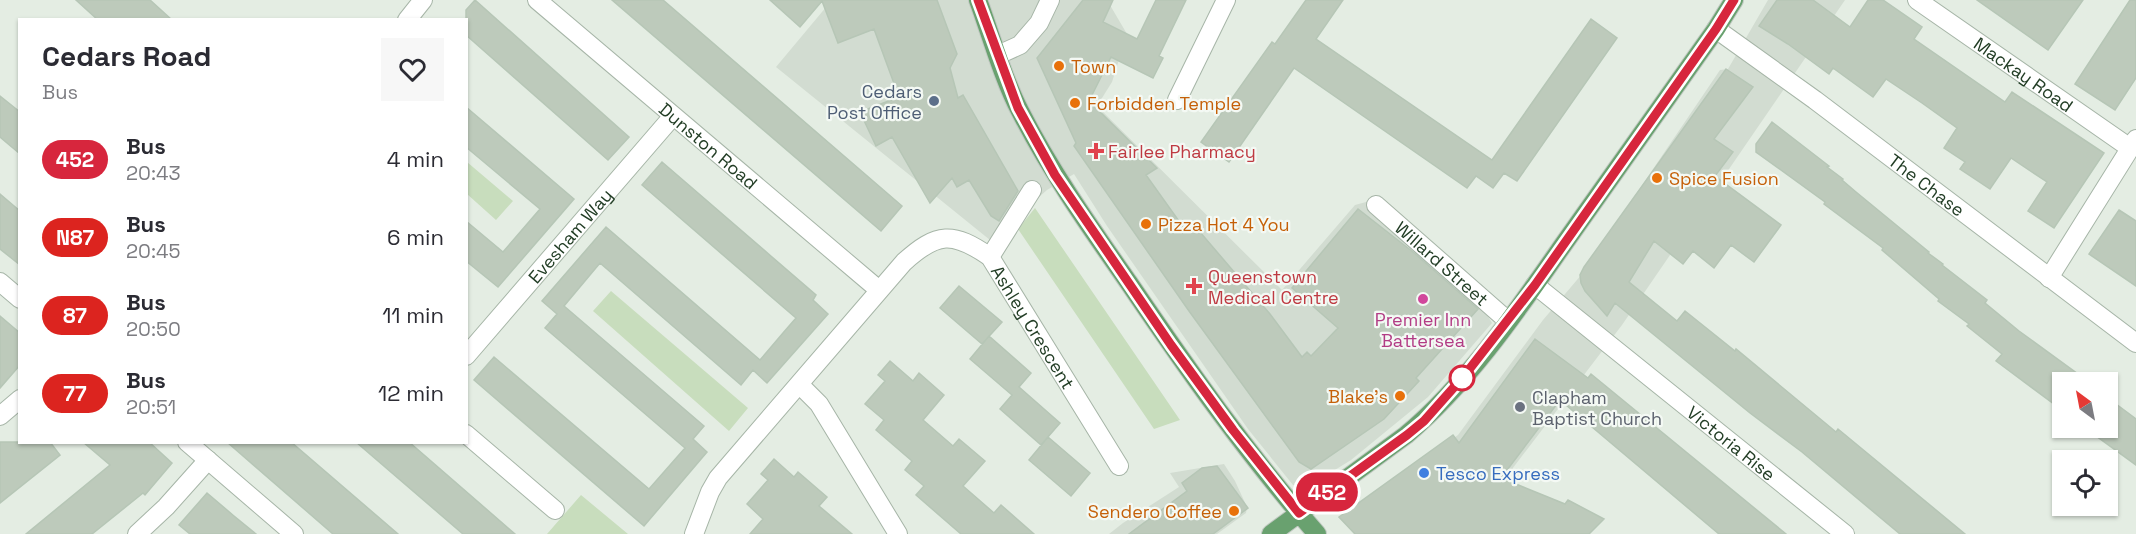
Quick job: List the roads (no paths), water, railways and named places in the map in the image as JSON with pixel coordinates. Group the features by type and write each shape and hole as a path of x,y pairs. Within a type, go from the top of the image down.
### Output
{"main road":[{"path":"978,0 1018,108 1055,175 1171,345 1239,438 1317,534"},
{"path":"1271,534 1424,421 1464,376 1535,285 1716,29 1734,0"}],"street":[{"path":"409,18 423,0"},
{"name":"Dunston Road","path":"537,0 879,290"},
{"path":"998,55 1020,45 1039,24 1050,0"},
{"path":"1177,100 1226,0"},
{"name":"Mackay Road","path":"1917,0 2133,143"},
{"name":"The Chase","path":"1716,29 1824,107 2136,343"},
{"name":"Evesham Way","path":"468,354 673,117"},
{"path":"2049,278 2133,143"},
{"path":"990,257 1032,190"},
{"name":"Willard Street","path":"1376,205 1508,321"},
{"name":"Ashley Crescent","path":"694,534 710,492 718,478 904,262 922,246 935,240 949,238 963,241 990,257 1119,466"},
{"path":"0,282 18,297"},
{"name":"Victoria Rise","path":"1535,285 1845,534"},
{"path":"800,385 819,404 898,534"},
{"path":"0,416 18,401"},
{"path":"468,436 555,510"},
{"path":"189,444 294,534"},
{"path":"137,534 166,507 207,460"}],"place":[{"name":"Town","path":"1059,66"},
{"name":"Cedars Post Office","path":"934,101"},
{"name":"Forbidden Temple","path":"1075,103"},
{"name":"Fairlee Pharmacy","path":"1096,151"},
{"name":"Spice Fusion","path":"1657,178"},
{"name":"Pizza Hot 4 You","path":"1146,224"},
{"name":"Queenstown Medical Centre","path":"1194,286"},
{"name":"Premier Inn Battersea","path":"1423,299"},
{"name":"Blake's","path":"1400,396"},
{"name":"Clapham Baptist Church","path":"1520,407"},
{"name":"Tesco Express","path":"1424,473"},
{"name":"Sendero Coffee","path":"1234,511"}]}
